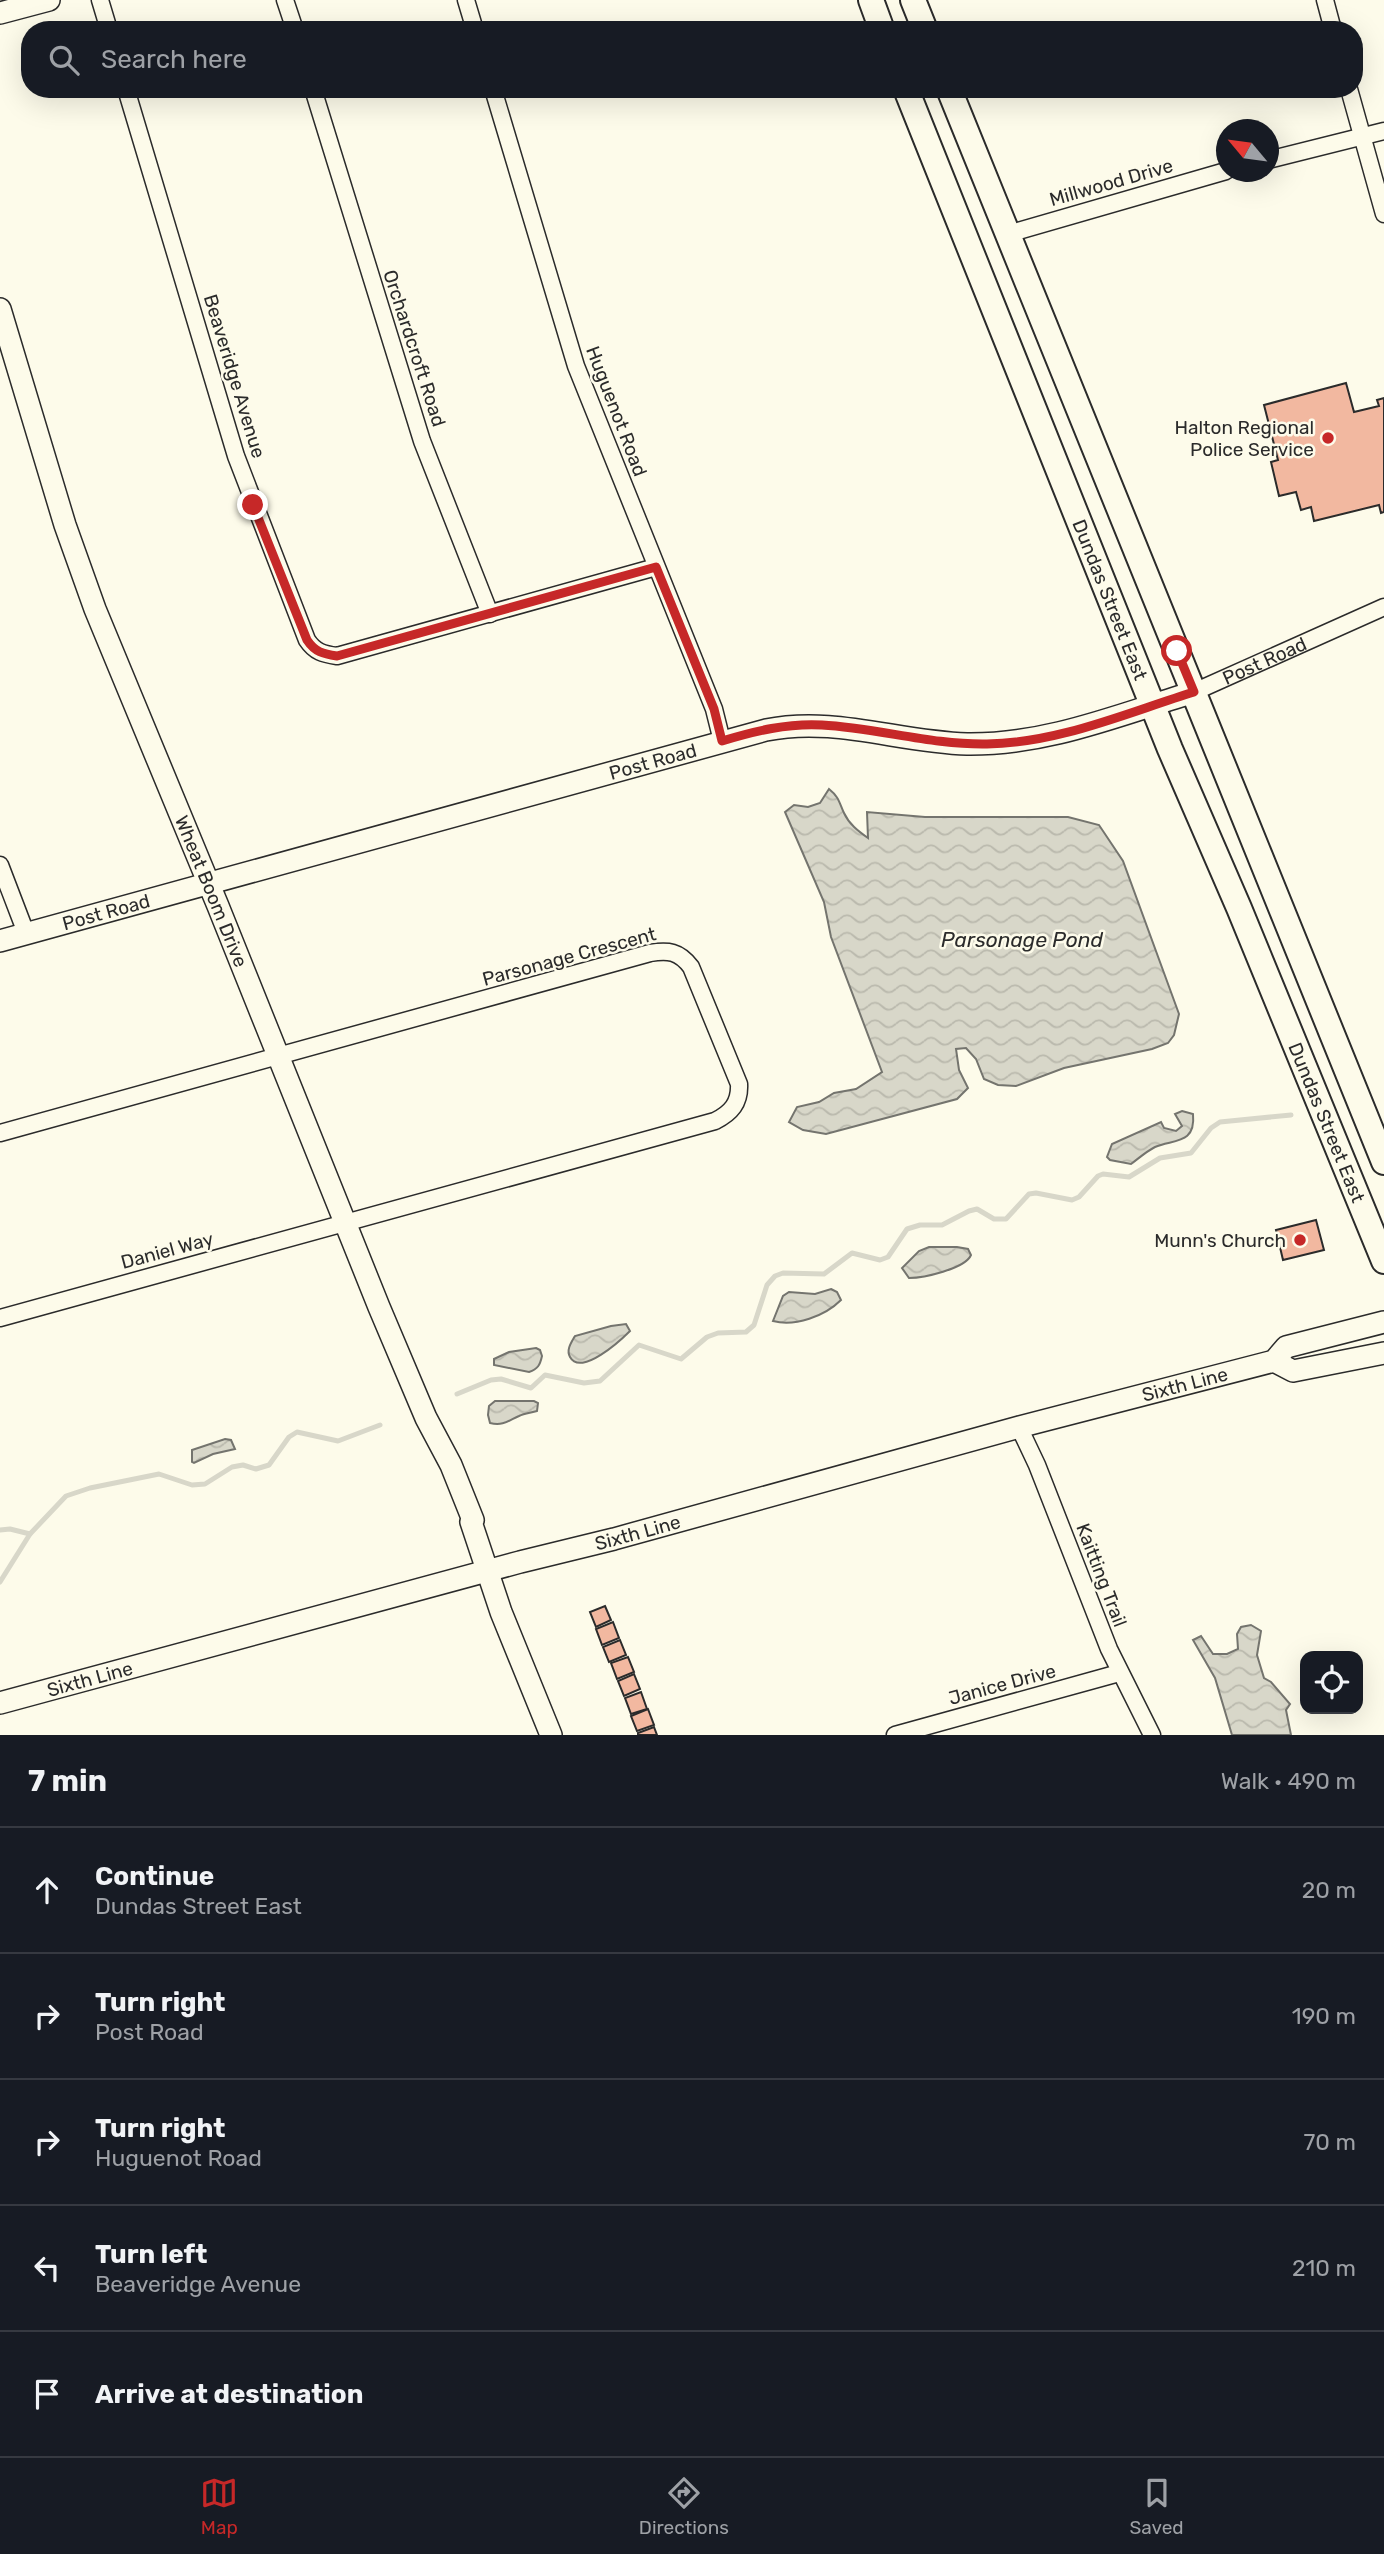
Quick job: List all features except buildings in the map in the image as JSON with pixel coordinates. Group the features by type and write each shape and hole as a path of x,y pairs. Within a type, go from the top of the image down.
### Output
{"main road":[{"path":"871,0 879,21"},
{"path":"913,0 921,21"},
{"name":"Dundas Street East","path":"910,98 1152,705 1384,1261"},
{"name":"Dundas Street East","path":"954,98 1384,1161"}],"street":[{"path":"0,13 49,0"},
{"path":"100,0 106,21"},
{"path":"285,0 292,21"},
{"path":"466,0 472,21"},
{"path":"1325,0 1331,21"},
{"name":"Beaveridge Avenue","path":"129,98 236,456 307,640 314,649 323,654 337,656 656,567"},
{"name":"Orchardcroft Road","path":"316,98 422,442 491,614"},
{"name":"Huguenot Road","path":"496,98 576,366 714,709 722,741"},
{"path":"1351,98 1384,214"},
{"path":"1279,157 1384,131"},
{"name":"Millwood Drive","path":"1008,234 1216,174"},
{"name":"Wheat Boom Drive","path":"0,309 65,525 95,609 345,1223 426,1418 448,1462 446,1465 468,1521 471,1522 501,1612 551,1735"},
{"name":"Post Road","path":"0,941 780,727 820,725 932,741 987,744 1015,742 1082,729 1194,692 1384,607"},
{"path":"0,865 26,933"},
{"name":"Parsonage Crescent","path":"278,1057 650,953 671,951 685,959 691,967 737,1076 740,1093 737,1102 731,1111 715,1121 345,1223"},
{"path":"0,1133 278,1057"},
{"name":"Daniel Way","path":"0,1318 345,1223"},
{"name":"Sixth Line","path":"0,1703 614,1539 1019,1427 1274,1361 1286,1347 1384,1322"},
{"name":"Sixth Line","path":"1274,1361 1293,1371 1384,1353"},
{"name":"Kaitting Trail","path":"1019,1427 1037,1465 1119,1673 1152,1735"},
{"name":"Janice Drive","path":"895,1735 1119,1673"}],"water":[{"name":"Parsonage Pond","path":"829,789 837,797 848,821 868,838 867,812 925,817 1068,817 1099,825 1123,861 1179,1014 1174,1035 1168,1043 1152,1049 1064,1068 1016,1086 998,1085 984,1079 976,1059 966,1048 956,1049 959,1070 968,1088 957,1099 826,1134 803,1130 789,1122 797,1107 819,1102 834,1093 856,1089 882,1072 831,937 824,902 785,812 794,805 808,807 820,803"},
{"path":"1182,1111 1193,1114 1193,1124 1187,1136 1155,1147 1131,1164 1107,1157 1112,1144 1161,1122 1164,1128 1176,1131 1182,1126 1175,1114"},
{"path":"929,1247 968,1249 971,1255 952,1268 909,1278 902,1268 919,1251"},
{"path":"831,1289 837,1292 841,1300 827,1311 800,1321 773,1321 783,1296 789,1292 815,1294"},
{"path":"626,1324 630,1331 601,1355 583,1363 575,1362 570,1357 569,1349 575,1336"},
{"path":"536,1348 542,1356 538,1366 532,1371 494,1365 494,1359 509,1352"},
{"path":"495,1401 534,1401 538,1403 537,1411 502,1423 490,1423 489,1406"},
{"path":"225,1439 231,1440 235,1449 192,1462 192,1450"},
{"path":"1251,1625 1261,1631 1257,1655 1264,1678 1271,1682 1290,1704 1286,1710 1291,1735 1232,1735 1215,1678 1193,1640 1201,1636 1213,1654 1227,1654 1238,1649 1237,1634 1241,1627"}],"waterway":[{"path":"457,1394 491,1380 501,1379 531,1388 545,1375 584,1383 600,1381 639,1345 681,1359 707,1337 718,1333 746,1332 754,1325 767,1285 775,1276 783,1273 824,1274 852,1253 880,1260 888,1257 907,1229 920,1225 942,1225 977,1209 994,1219 1006,1219 1029,1194 1072,1200 1079,1197 1103,1174 1129,1177 1160,1158 1191,1153 1211,1128 1220,1122 1291,1115"},
{"path":"0,1530 10,1529 30,1534 66,1496 90,1488 159,1474 192,1485 205,1484 232,1467 243,1465 256,1469 269,1465 289,1437 297,1432 338,1441 380,1425"},
{"path":"0,1582 30,1534"}],"place":[{"name":"Halton Regional Police Service","path":"1328,438"},
{"name":"Munn's Church","path":"1300,1240"}],"route":[{"path":"253,505 307,640 314,649 323,654 337,656 656,567 714,709 722,741 792,725 847,727 962,744 1015,742 1082,729 1194,692 1177,651"}]}
